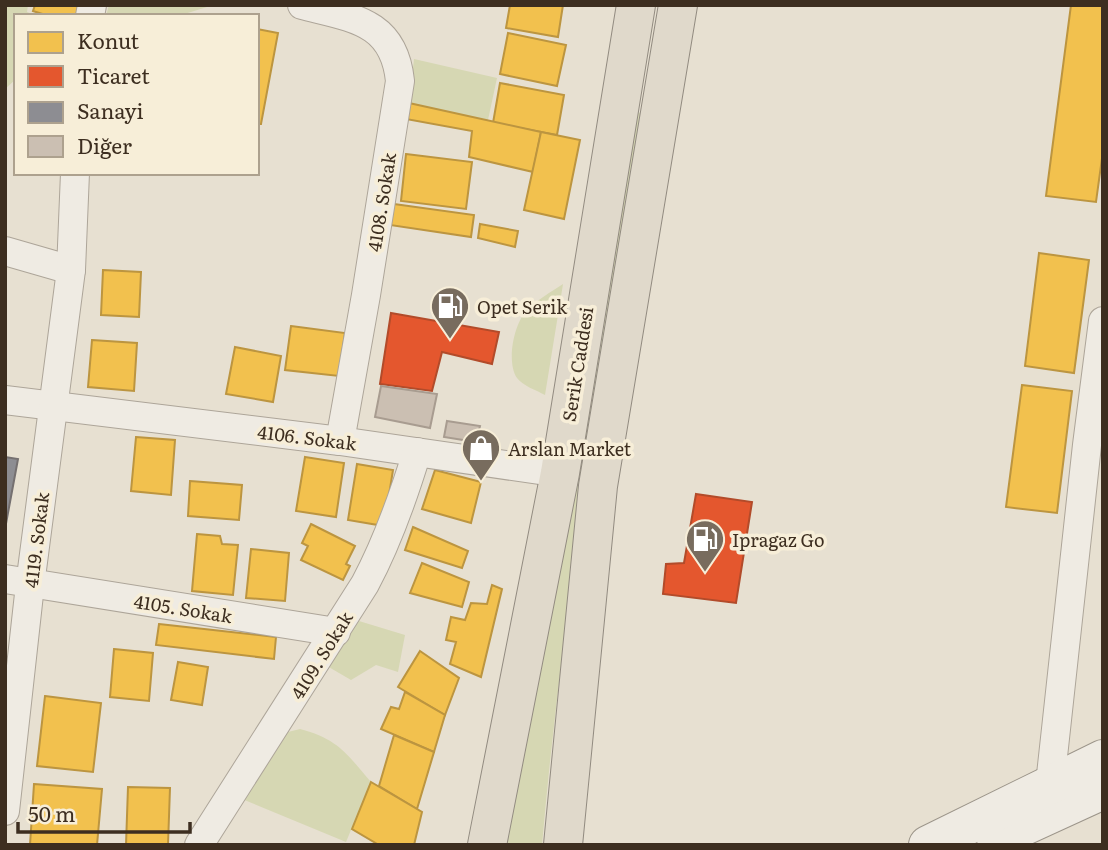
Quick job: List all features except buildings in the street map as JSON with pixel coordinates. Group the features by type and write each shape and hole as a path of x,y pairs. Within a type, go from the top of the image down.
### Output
{"highway":[{"name":"Serik Caddesi","path":"487,845 560,474 636,5"},
{"path":"564,842 598,486 678,5"}],"main road":[{"path":"929,845 1103,759"},
{"path":"984,845 1103,790"}],"street":[{"name":"4108. Sokak","path":"314,7 362,23 385,37 398,63 400,81 340,441"},
{"name":"4119. Sokak","path":"5,811 18,582 54,407 71,270 75,175"},
{"path":"5,251 71,270"},
{"path":"1051,784 1085,458 1103,321"},
{"name":"4106. Sokak","path":"5,400 340,441 560,474"},
{"name":"4109. Sokak","path":"199,845 336,632 383,552 417,452"},
{"name":"4105. Sokak","path":"18,582 336,632"}],"green space":[{"path":"5,5 28,5 27,12 32,14 14,14 14,81 5,89"},
{"path":"109,5 207,5 184,14 107,14"},
{"path":"414,59 497,78 488,120 409,103"},
{"path":"633,109 645,116 574,570 542,845 503,845"},
{"path":"563,284 545,395 526,386 517,378 512,362 513,343 518,324 527,310"},
{"path":"359,621 405,635 398,672 376,665 351,680 327,666"},
{"path":"300,729 324,737 340,748 371,782 346,842 242,799 284,733"}],"place":[{"name":"Opet Serik","path":"450,340"},
{"name":"Arslan Market","path":"481,482"},
{"name":"Ipragaz Go","path":"705,573"}]}
